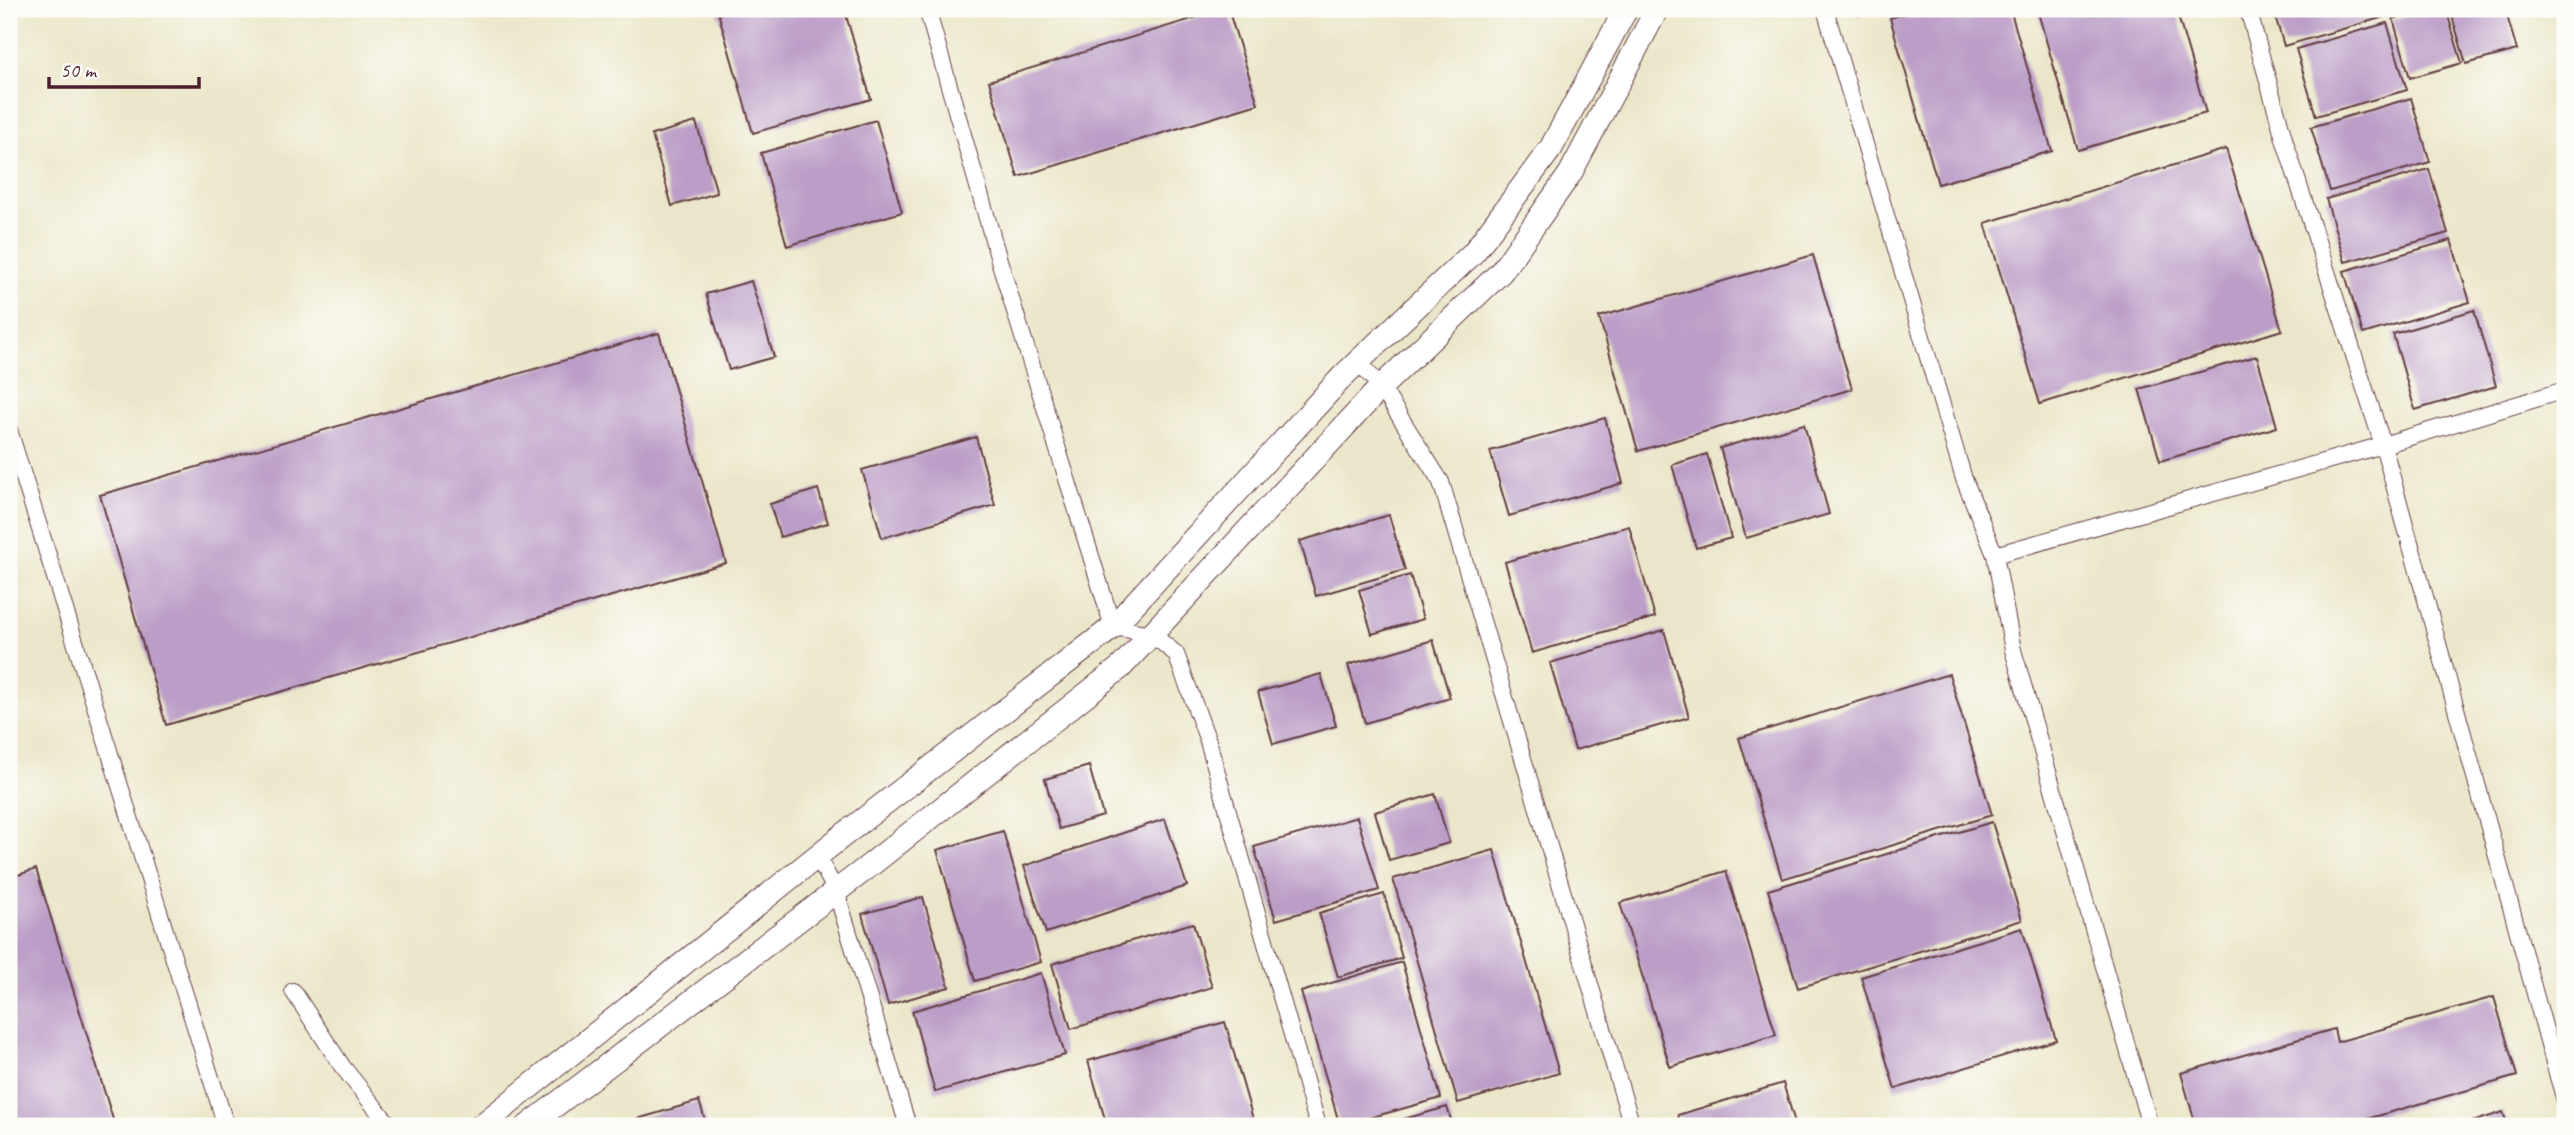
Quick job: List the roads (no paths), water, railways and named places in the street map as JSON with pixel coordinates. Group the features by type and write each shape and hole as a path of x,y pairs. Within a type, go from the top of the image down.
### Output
{"street":[{"path":"927,9 999,260 1113,627"},
{"path":"481,1126 817,856 1113,627 1358,362 1474,252 1551,148 1626,9"},
{"path":"528,1126 836,891 1121,667 1381,387 1501,272 1570,174 1657,9"},
{"path":"1825,9 1964,479 1995,555 2013,650 2150,1126"},
{"path":"2248,9 2285,142 2383,445 2565,1102"},
{"path":"1358,362 1381,387 1441,482 1632,1126"},
{"path":"1995,555 2383,445 2565,390"},
{"path":"9,430 226,1126"},
{"path":"1113,627 1152,634 1176,654 1208,741 1318,1126"},
{"path":"817,856 836,891 908,1126"},
{"path":"293,991 342,1066 390,1126"}]}
